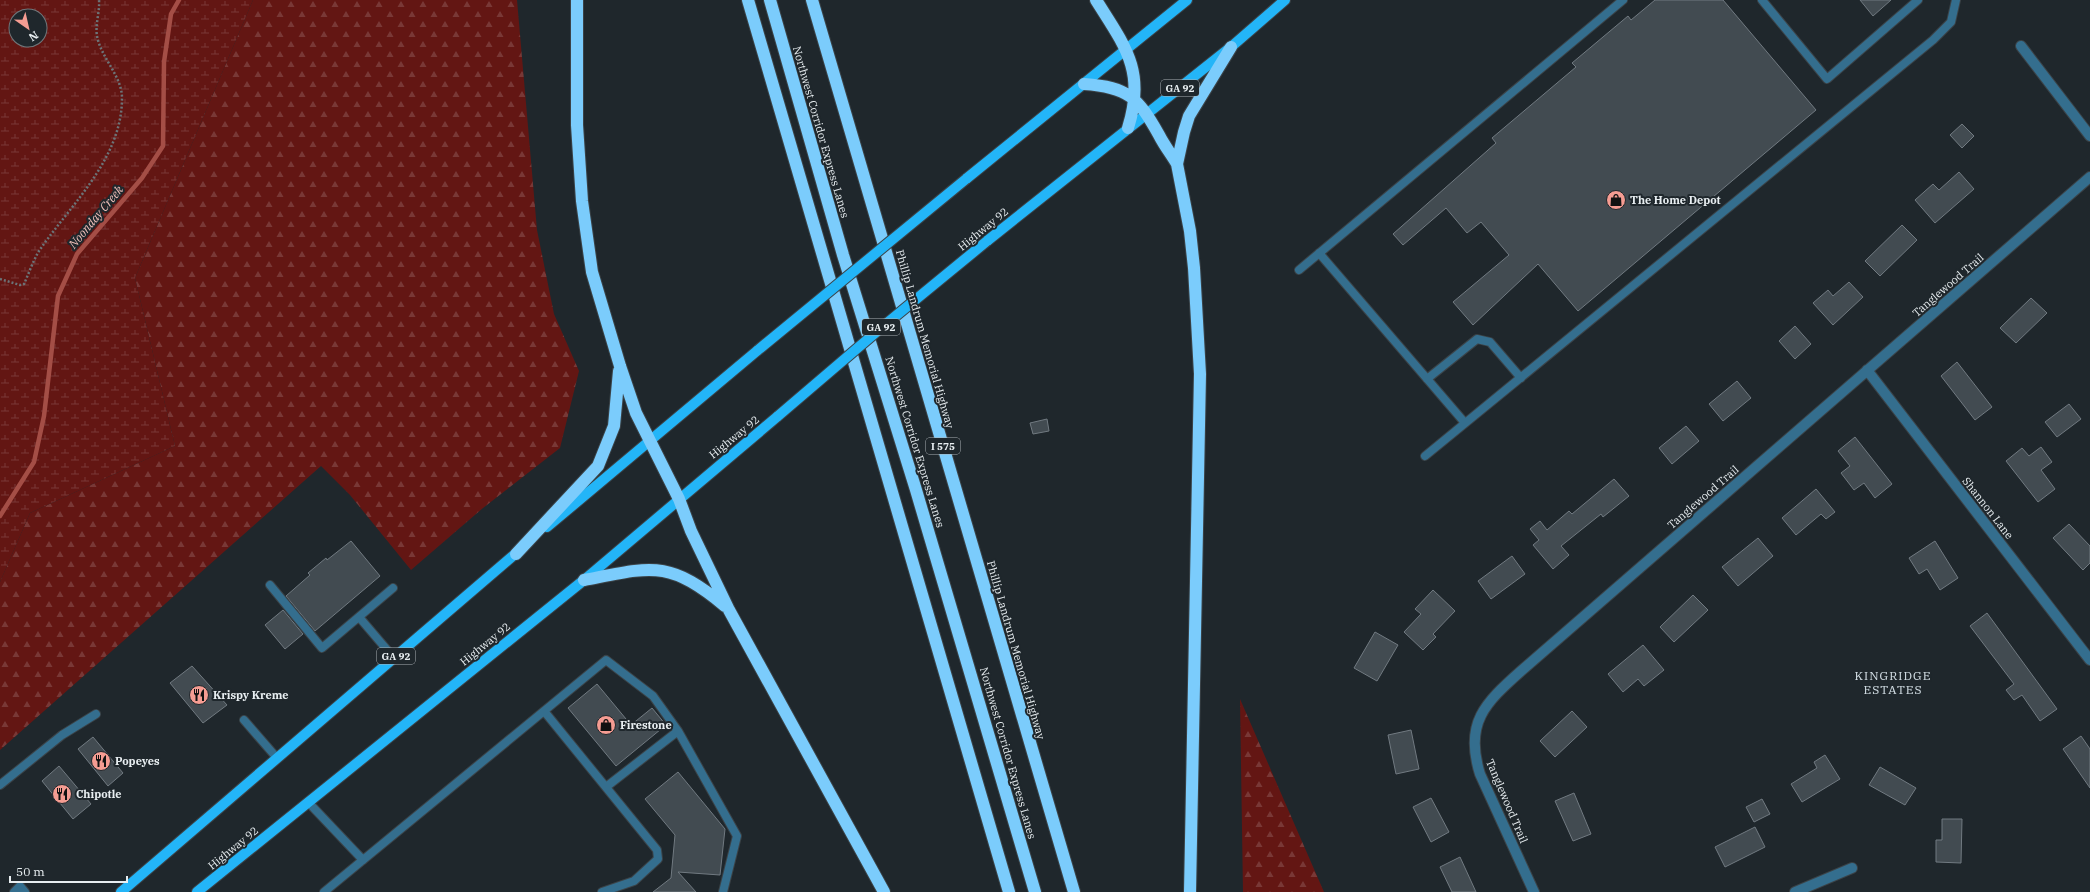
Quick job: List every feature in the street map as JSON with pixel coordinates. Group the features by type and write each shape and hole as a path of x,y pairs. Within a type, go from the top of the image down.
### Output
{"highway":[{"path":"577,0 577,125 582,201 592,272 620,366 636,412 679,499 691,531 729,610 884,892"},
{"path":"748,0 1009,892"},
{"name":"Northwest Corridor Express Lanes","path":"770,0 843,255 918,497 1035,892"},
{"name":"Phillip Landrum Memorial Highway","path":"812,0 1074,892"},
{"path":"1096,0 1127,49 1133,70 1135,99 1128,128"},
{"path":"1177,164 1189,116 1231,47"},
{"path":"1084,84 1104,85 1122,91 1135,99 1147,113 1177,164 1190,232 1194,268 1200,374 1190,892"},
{"path":"516,554 598,466 614,426 620,366"},
{"path":"584,580 642,569 670,571 698,584 729,610"}],"main road":[{"name":"GA 92","path":"121,892 516,554 758,350 966,178 1186,0"},
{"name":"Highway 92","path":"198,892 584,580 881,328 987,241 1231,47 1285,0"}],"street":[{"path":"2021,46 2090,136"},
{"name":"Tanglewood Trail","path":"1534,892 1480,774 1474,754 1474,736 1479,719 1490,702 1521,671 2090,177"},
{"name":"Shannon Lane","path":"1867,370 2090,660"},
{"path":"1794,892 1852,868"}],"lane":[{"path":"1299,270 1623,0"},
{"path":"1762,0 1827,78 1918,0"},
{"path":"1425,456 1933,40 1951,22 1956,0"},
{"path":"1319,253 1465,423"},
{"path":"1427,379 1477,339 1490,342 1521,378"},
{"path":"270,586 322,648 393,588"},
{"path":"359,617 394,658"},
{"path":"324,892 606,660 653,696 678,731 737,836 723,892"},
{"path":"544,711 657,850 658,859 634,881 602,892"},
{"path":"0,785 62,735 96,714"},
{"path":"244,720 277,758"},
{"path":"606,787 678,731"},
{"path":"308,802 363,860"},
{"path":"14,892 20,886 25,892"}],"path":[{"path":"0,279 20,285 24,284 38,252 93,179 111,145 121,115 122,96 117,80 97,37 96,22 100,7 99,0"}],"green space":[{"path":"0,0 253,0 135,278 175,446 30,513 0,582"},
{"path":"253,0 517,0 537,230 554,314 579,371 560,448 483,508 411,570 350,495 321,466 0,750 0,582 30,513 175,446 135,278"},
{"path":"1240,699 1324,892 1243,892"}],"building":[{"name":"The Home Depot","path":"1655,0 1723,0 1816,110 1578,311 1538,264 1473,325 1453,302 1509,255 1481,222 1467,233 1446,208 1403,245 1393,234 1496,143 1492,138 1576,67 1572,63 1628,16 1631,20"},
{"path":"1860,0 1891,0 1873,16"},
{"path":"1962,124 1974,136 1962,148 1950,135"},
{"path":"1959,172 1974,189 1935,223 1915,200 1933,184 1939,190"},
{"path":"1902,225 1917,240 1880,276 1865,261"},
{"path":"1849,282 1863,297 1833,325 1813,303 1828,290 1833,296"},
{"path":"2031,298 2047,313 2016,343 2000,328"},
{"path":"1795,326 1811,344 1795,359 1779,341"},
{"path":"1957,362 1992,407 1975,420 1941,376"},
{"path":"1737,381 1751,398 1723,421 1709,404"},
{"path":"2069,404 2081,419 2057,437 2045,422"},
{"path":"1047,419 1049,431 1033,434 1030,423"},
{"path":"1686,426 1699,441 1672,464 1659,448"},
{"path":"1855,437 1892,484 1875,498 1864,483 1854,490 1841,473 1850,466 1838,451"},
{"path":"2041,447 2052,462 2041,470 2055,489 2038,502 2006,461 2022,448 2029,456"},
{"path":"1614,479 1629,496 1603,517 1601,514 1561,546 1569,555 1553,569 1533,545 1539,540 1530,529 1540,521 1547,530 1569,511 1572,514"},
{"path":"1816,489 1835,512 1826,519 1821,514 1796,535 1782,518"},
{"path":"2069,524 2090,546 2090,563 2083,570 2053,538"},
{"path":"1758,538 1773,556 1738,586 1722,567"},
{"path":"351,541 380,576 315,631 286,596 310,575 308,573 326,558 327,560"},
{"path":"1935,541 1958,578 1940,590 1927,569 1919,574 1909,558"},
{"path":"1512,556 1525,574 1491,599 1478,581"},
{"path":"1433,590 1455,611 1433,634 1436,637 1423,650 1404,632 1421,614 1415,609"},
{"path":"1693,595 1708,610 1674,642 1660,627"},
{"path":"283,610 303,634 285,649 265,625"},
{"path":"1987,613 2057,709 2040,721 2022,695 2014,700 2006,690 2014,684 1970,626"},
{"path":"1375,632 1398,645 1377,681 1354,668"},
{"path":"1643,645 1664,670 1644,686 1638,679 1623,692 1608,674"},
{"name":"Krispy Kreme","path":"192,666 227,705 203,723 170,683"},
{"name":"Firestone","path":"597,684 631,725 652,708 666,725 616,766 568,708"},
{"path":"1572,711 1587,727 1555,757 1540,741"},
{"path":"1411,730 1419,769 1396,774 1388,735"},
{"path":"2081,736 2090,749 2090,788 2063,749"},
{"path":"93,737 123,773 108,786 78,749"},
{"path":"1825,755 1840,779 1802,802 1791,784 1817,768 1814,762"},
{"path":"59,766 91,804 73,819 42,781"},
{"path":"1880,767 1916,788 1905,805 1869,785"},
{"path":"678,772 725,829 720,875 678,872 696,892 653,892 671,878 675,835 645,799"},
{"path":"1574,793 1591,834 1573,841 1555,801"},
{"path":"1431,798 1449,832 1431,842 1413,807"},
{"path":"1762,799 1770,814 1754,822 1746,807"},
{"path":"1942,819 1962,819 1961,863 1936,862 1936,840 1942,840"},
{"path":"1755,827 1765,847 1725,867 1715,847"},
{"path":"1460,857 1476,892 1452,892 1440,867"}],"waterway":[{"name":"Noonday Creek","path":"0,516 34,462 44,416 58,296 77,254 142,178 163,146 164,62 171,14 179,0"}],"place":[{"name":"The Home Depot","path":"1616,200"},
{"name":"Krispy Kreme","path":"199,695"},
{"name":"Firestone","path":"606,725"},
{"name":"Popeyes","path":"101,761"},
{"name":"Chipotle","path":"62,794"}],"district":[{"name":"KINGRIDGE ESTATES","path":"1893,683"}]}
